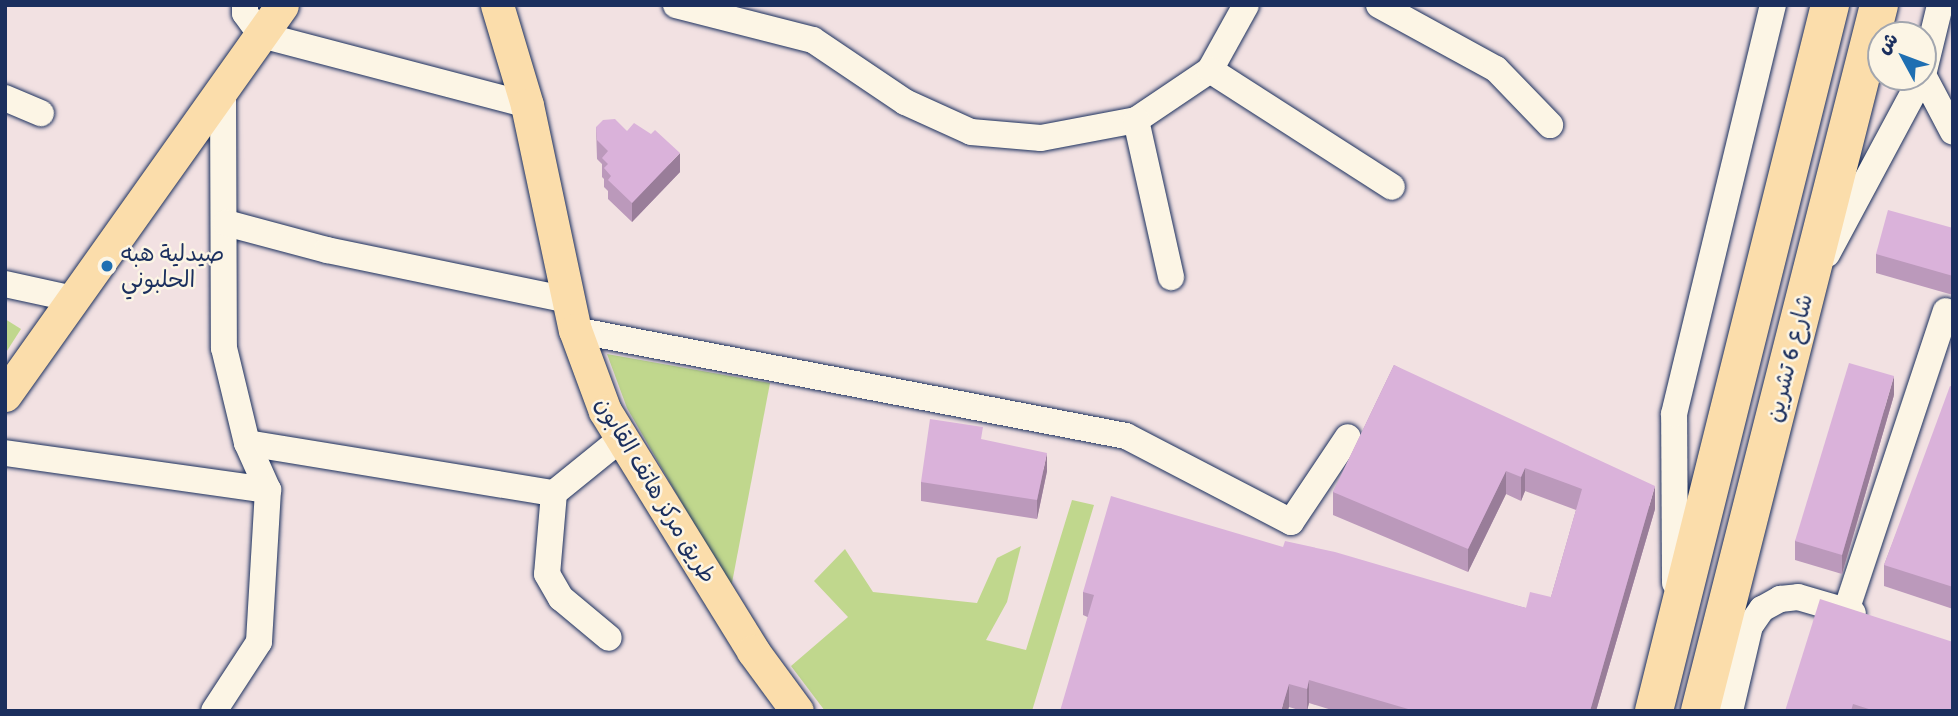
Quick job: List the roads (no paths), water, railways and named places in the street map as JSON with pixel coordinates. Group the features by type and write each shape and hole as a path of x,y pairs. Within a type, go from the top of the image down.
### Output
{"highway":[{"name":"شارع 6 تشرين","path":"1654,711 1830,5"},
{"name":"شارع 6 تشرين","path":"1700,711 1880,5"}],"main road":[{"path":"5,395 282,5"},
{"name":"طريق مركز هاتف القابون","path":"498,5 527,105 572,315 605,411 753,651 797,711"}],"street":[{"path":"245,5 245,13 261,34 527,105"},
{"path":"676,5 813,40 905,102 971,132 1041,138 1136,120 1210,70 1245,5"},
{"path":"1379,5 1496,69 1550,125"},
{"path":"1675,626 1674,414 1773,5"},
{"path":"1210,70 1392,187"},
{"path":"214,711 259,642 268,490 247,443 224,348 226,223 223,87"},
{"path":"1804,296 1915,91"},
{"path":"1931,91 1953,132"},
{"path":"5,99 41,113"},
{"path":"1136,120 1171,277"},
{"path":"226,223 572,315 1126,436 1291,522 1348,437"},
{"path":"5,284 74,299"},
{"path":"1846,611 1946,311"},
{"path":"609,638 561,598 547,574 554,493 622,438"},
{"path":"247,443 554,493"},
{"path":"5,453 268,490"},
{"path":"1730,711 1750,626 1762,609 1780,599 1798,597 1882,622"}],"place":[{"name":"صيدلية هبه الحلبوني","path":"107,266"}]}
